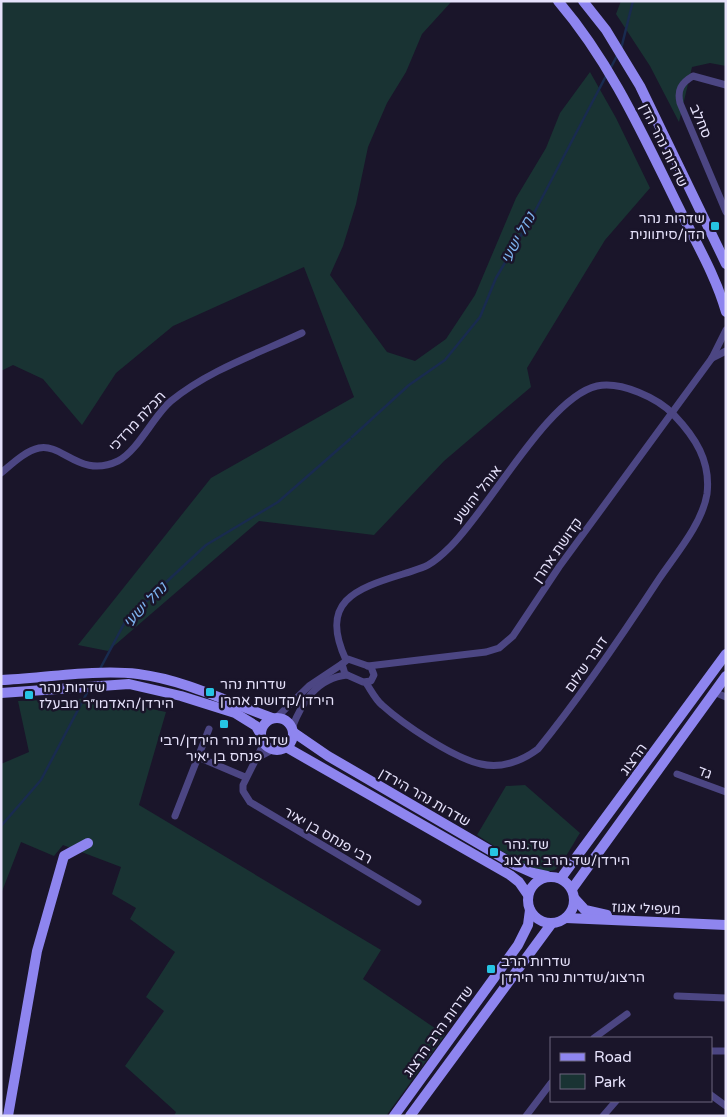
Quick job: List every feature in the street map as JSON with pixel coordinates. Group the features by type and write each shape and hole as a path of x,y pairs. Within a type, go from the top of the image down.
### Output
{"main road":[{"name":"שדרות נהר הדן","path":"558,1 590,42 628,104 694,239 726,312"},
{"name":"שדרות נהר הדן","path":"584,1 601,24 640,86 726,264"},
{"name":"הרצוג","path":"561,878 726,654"},
{"path":"1,680 137,674 199,690 274,718 288,721 293,730 292,740 286,747 274,749 263,739 256,726 235,713 181,696 130,684 1,692"},
{"path":"573,893 561,878 547,876 535,883 528,895 530,910 539,920 552,923 566,918 572,909 573,893 726,676"},
{"path":"263,739 264,725 274,718"},
{"name":"שדרות נהר הירדן","path":"293,730 328,756 515,864 533,873 547,876"},
{"name":"שדרות נהר הירדן","path":"286,747 510,875 519,882 528,895"},
{"path":"8,1116 37,951 64,856 88,843"},
{"name":"מעפילי אגוז","path":"573,893 584,910 595,914 726,919"},
{"name":"שדרות הרב הרצוג","path":"394,1116 518,945 528,925 530,910"},
{"name":"מעפילי אגוז","path":"566,918 726,925"},
{"name":"שדרות הרב הרצוג","path":"410,1116 552,923"}],"street":[{"name":"סחלב","path":"726,85 693,76 683,81 678,95 726,212"},
{"name":"קדושת אהרן","path":"368,666 486,652 499,648 513,636 559,567 712,358 726,330"},
{"name":"תכלת מרדכי","path":"1,473 18,459 40,448 53,450 83,465 99,466 119,461 141,439 169,402 206,376 302,333"},
{"name":"קדושת אהרן","path":"712,358 726,351"},
{"name":"אוהל יהושע","path":"347,675 342,670 344,662 338,643 336,618 350,594 376,582 427,566 449,548 476,518 538,434 570,400 583,391 598,386 618,387 652,400 672,412"},
{"name":"דובר שלום","path":"366,683 380,704 408,726 466,759 482,765 511,763 522,760 538,749 616,644 677,553 700,513 706,496 705,462 701,448 672,412"},
{"path":"274,718 309,686 344,662 351,659 373,669 374,675 371,681 366,683 347,675 330,680 314,690 302,705 293,730"},
{"path":"714,692 726,697"},
{"path":"175,816 209,729"},
{"path":"198,757 245,777 255,760 263,739"},
{"path":"255,760 274,749"},
{"name":"גד","path":"677,774 726,792"},
{"name":"רבי פנחס בן יאיר","path":"245,777 243,791 255,806 418,902"},
{"path":"677,996 726,998"},
{"path":"595,1037 627,1014"},
{"path":"712,1052 726,1051"},
{"path":"526,1116 550,1085"},
{"path":"712,1096 726,1106"},
{"path":"603,1116 615,1102"}],"green space":[{"path":"1,1 452,1 422,34 406,72 387,103 368,147 356,204 343,246 330,275 387,352 415,361 446,339 475,295 516,198 546,148 560,113 590,72 616,118 650,188 605,240 527,368 531,387 444,461 374,535 259,521 108,651 78,645 211,478 354,397 304,267 173,326 116,373 82,425 43,379 13,365 1,371"},
{"path":"621,1 726,1 726,66 710,63 692,67 679,122 650,66 616,14"},
{"path":"100,698 166,712 139,805 381,950 363,979 445,1035 386,1116 174,1116 176,1112 125,1066 164,1011 146,997 175,952 130,919 136,908 112,894 121,867 63,845 54,856 21,842 1,894 1,764 29,752 18,701"},
{"path":"525,785 580,833 566,857 556,869 549,871 539,870 516,860 477,835 506,786"}],"waterway":[{"name":"נחל ישעי","path":"621,49 633,1"},
{"name":"נחל ישעי","path":"610,69 618,54"},
{"name":"נחל ישעי","path":"352,437 409,385 445,360 480,317 496,278 532,217 606,76"},
{"name":"נחל ישעי","path":"100,669 125,622 206,545 278,502 350,439"},
{"name":"נחל ישעי","path":"1,826 41,780 89,689"}],"place":[{"name":"שדרות נהר הדן/סיתוונית","path":"715,226"},
{"name":"שדרות נהר הירדן/קדושת אהרן","path":"210,692"},
{"name":"שדרות נהר הירדן/האדמו״ר מבעלז","path":"29,695"},
{"name":"שדרות נהר הירדן/רבי פנחס בן יאיר","path":"224,724"},
{"name":"שד.נהר הירדן/שד.הרב הרצוג","path":"494,852"},
{"name":"שדרות הרב הרצוג/שדרות נהר הירדן","path":"491,969"}]}
